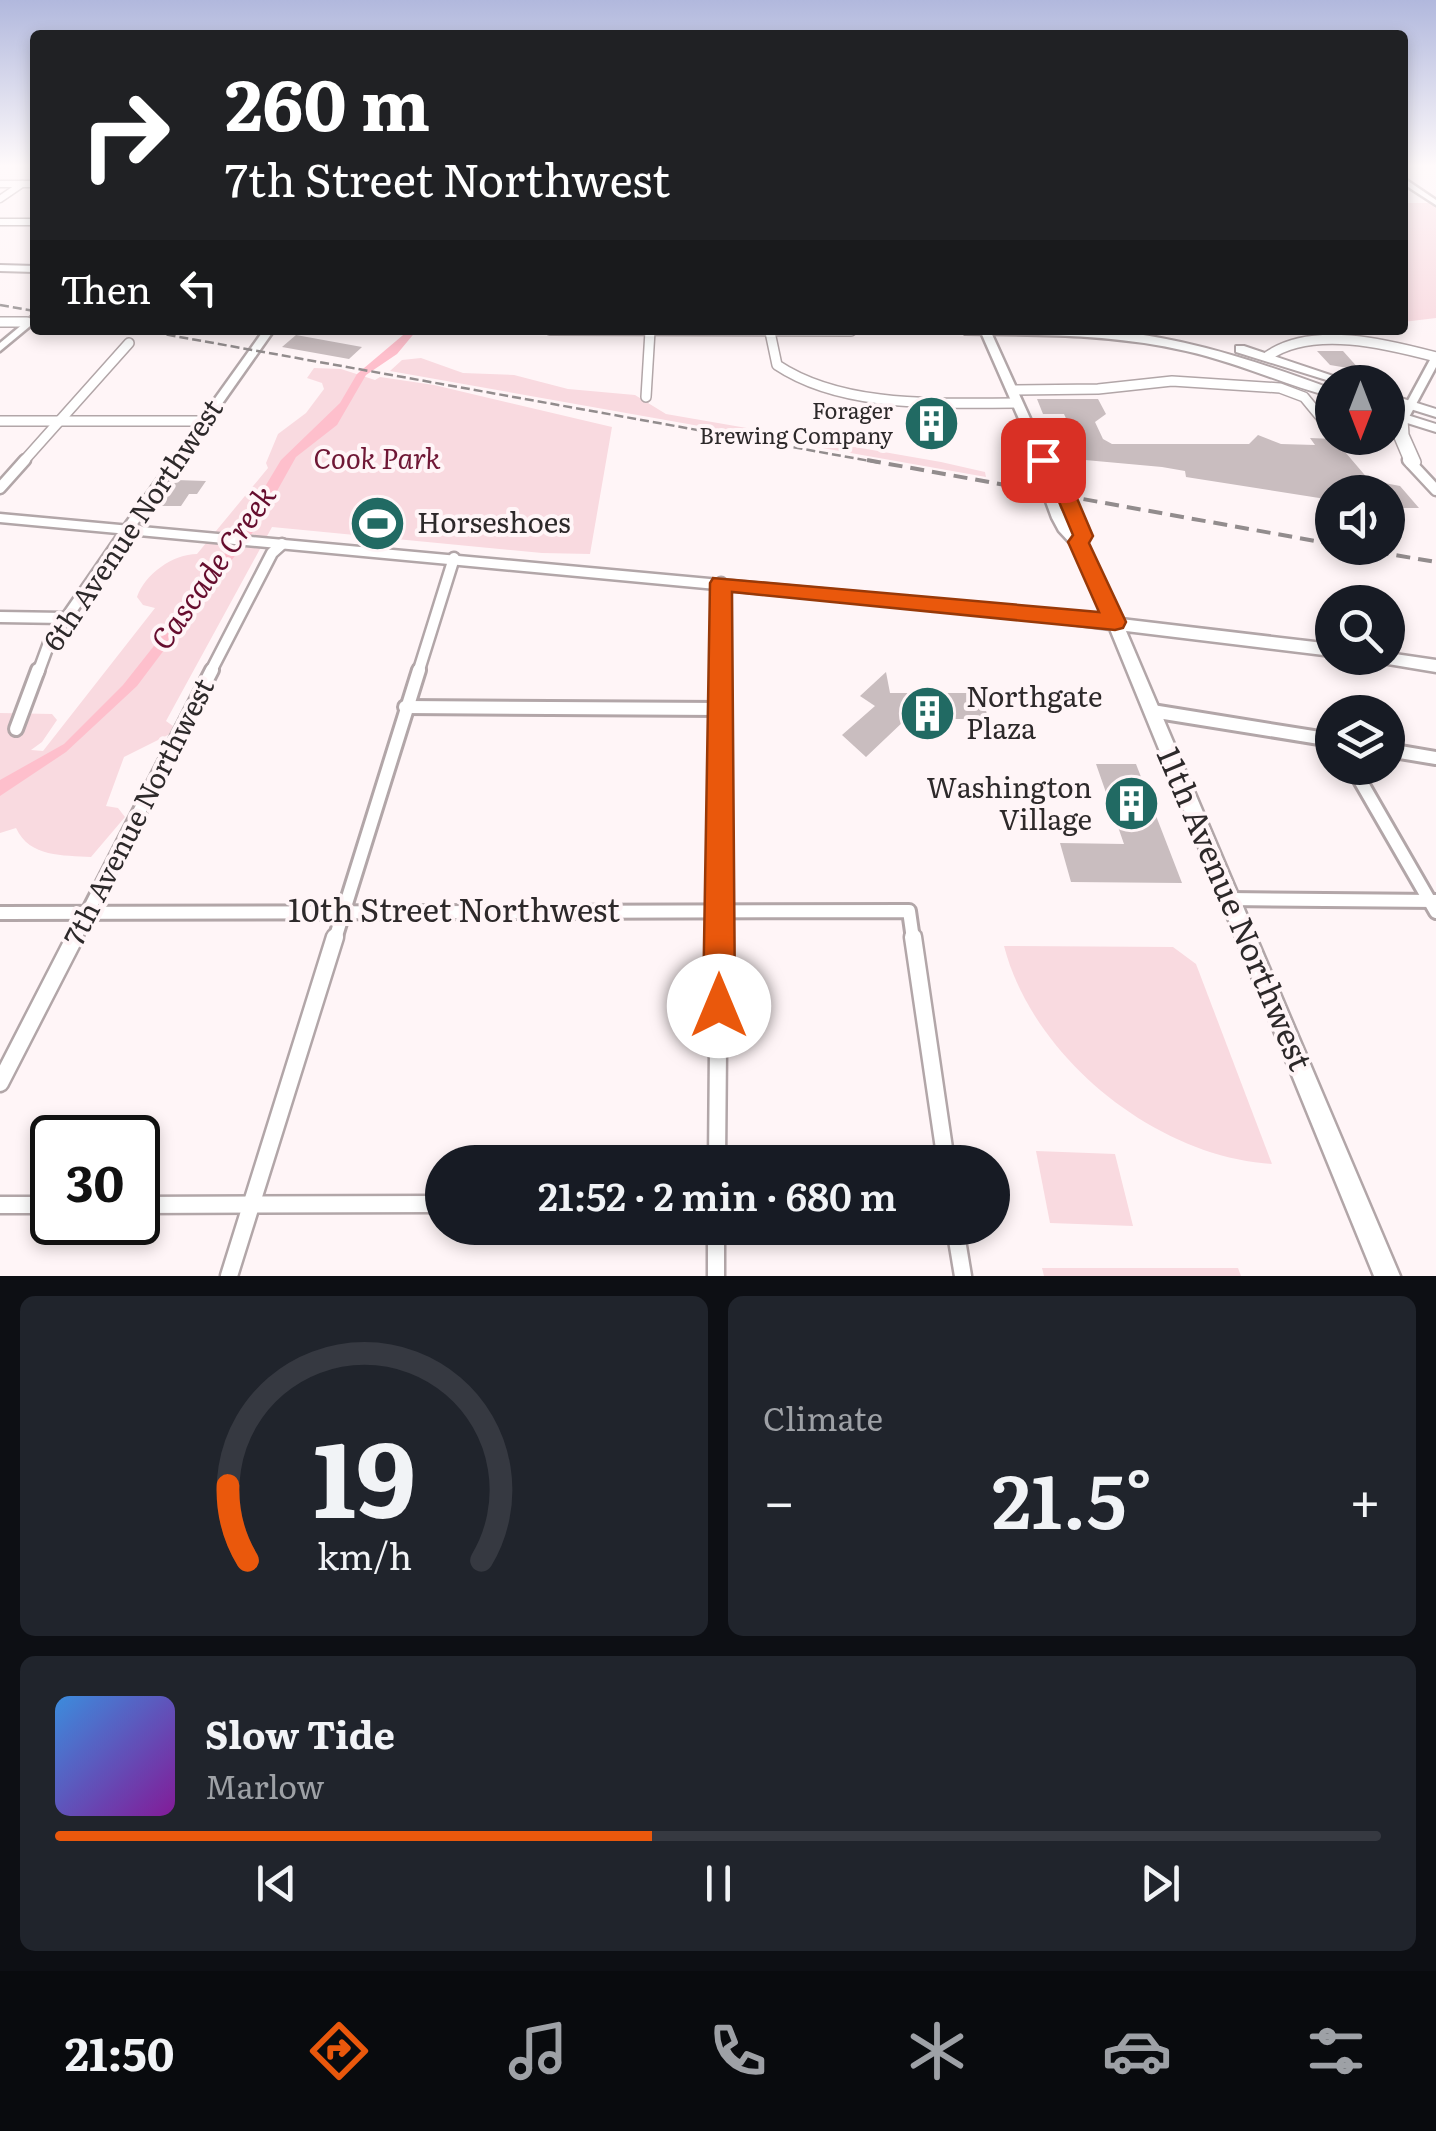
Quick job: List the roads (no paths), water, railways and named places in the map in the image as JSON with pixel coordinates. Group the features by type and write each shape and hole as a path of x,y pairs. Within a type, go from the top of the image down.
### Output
{"main road":[{"path":"0,265 30,266"},
{"path":"0,348 30,319"},
{"name":"11th Avenue Northwest","path":"987,335 1043,460 1039,466 1062,524 1078,542 1115,622 1387,1276"},
{"path":"1104,335 1118,340 1134,354 1139,344 1157,336 1268,356 1315,372"},
{"path":"1157,336 1315,387"},
{"path":"1405,421 1436,413"},
{"path":"1405,423 1436,428"},
{"path":"0,518 721,583 1115,622 1315,648"},
{"path":"1405,662 1436,666"}],"street":[{"path":"0,322 30,317"},
{"name":"6th Avenue Northwest","path":"16,729 38,666 65,618 264,335"},
{"path":"646,398 650,335"},
{"path":"771,335 777,365 788,375 808,382 928,402 1172,380 1280,388 1304,397 1315,409"},
{"path":"1363,335 1372,343"},
{"path":"0,488 129,343"},
{"path":"1268,356 1284,344 1372,343 1436,357 1405,411"},
{"path":"0,421 203,421"},
{"path":"1405,455 1436,490"},
{"name":"7th Avenue Northwest","path":"0,1083 275,543"},
{"path":"230,1276 404,708 454,558"},
{"path":"717,1145 721,583"},
{"path":"0,617 65,618"},
{"path":"404,708 720,709"},
{"path":"1152,711 1315,737"},
{"path":"1405,753 1436,758"},
{"path":"1363,785 1434,905"},
{"path":"1228,899 1434,905"},
{"name":"10th Street Northwest","path":"0,913 909,912 943,1145"},
{"path":"160,1205 425,1204"},
{"path":"0,1205 30,1205"},
{"path":"716,1245 716,1276"},
{"path":"957,1245 962,1276"}],"railway":[{"path":"0,305 30,310"},
{"path":"169,335 881,463"},
{"path":"867,460 1315,541"},
{"path":"1405,557 1436,562"}],"place":[{"name":"Forager Brewing Company","path":"932,424"},
{"name":"Horseshoes","path":"378,523"},
{"name":"Northgate Plaza","path":"927,713"},
{"name":"Washington Village","path":"1131,804"}],"park label":[{"name":"Cook Park","path":"377,459"}],"water label":[{"name":"Cascade Creek","path":"214,568"}]}
